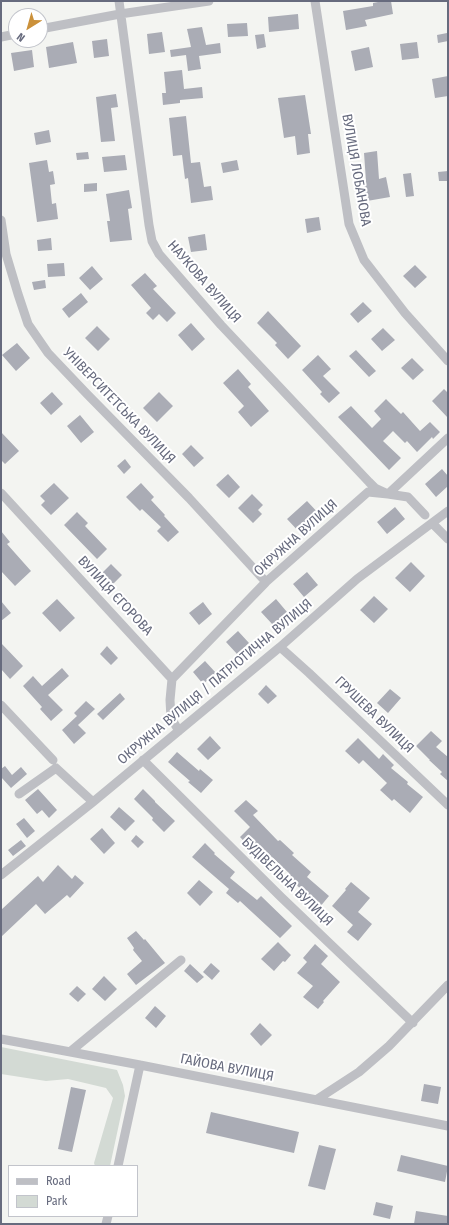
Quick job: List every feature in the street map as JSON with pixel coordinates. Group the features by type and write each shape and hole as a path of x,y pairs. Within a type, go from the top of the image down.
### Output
{"street":[{"name":"НАУКОВА ВУЛИЦЯ","path":"119,1 149,225 152,241 159,254 221,325 369,482 375,488 388,494"},
{"path":"48,28 120,14 209,1"},
{"name":"ВУЛИЦЯ ЛОБАНОВА","path":"315,1 349,224 364,260 405,313 448,361"},
{"name":"УНІВЕРСИТЕТСЬКА ВУЛИЦЯ","path":"1,220 6,254 28,324 48,352 189,498 266,582"},
{"path":"388,494 448,438"},
{"name":"ОКРУЖНА ВУЛИЦЯ","path":"172,679 266,582 368,492 408,497 425,515"},
{"name":"ВУЛИЦЯ ЄГОРОВА","path":"1,493 172,679"},
{"name":"ОКРУЖНА ВУЛИЦЯ / ПАТРІОТИЧНА ВУЛИЦЯ","path":"1,875 179,731 280,647 357,579 448,511"},
{"path":"432,523 448,539"},
{"name":"ГРУШЕВА ВУЛИЦЯ","path":"280,647 448,805"},
{"path":"172,679 170,700 171,718 179,731"},
{"path":"1,704 53,760"},
{"name":"БУДІВЕЛЬНА ВУЛИЦЯ","path":"143,760 281,897 413,1022"},
{"path":"19,794 56,768 93,802"},
{"path":"71,1051 181,960"},
{"path":"316,1100 359,1072 389,1046 448,985"},
{"name":"ГАЙОВА ВУЛИЦЯ","path":"1,1039 71,1051 448,1126"},
{"path":"118,1165 140,1065"}],"green space":[{"path":"1,1047 117,1070 123,1085 125,1096 110,1165 95,1165 94,1163 113,1098 106,1088 68,1079 46,1081 1,1074"}],"building":[{"path":"391,1 393,14 365,20 367,26 346,30 343,11 373,6 373,3"},
{"path":"298,14 299,29 269,32 268,17"},
{"path":"247,23 248,36 228,37 227,24"},
{"path":"202,27 206,45 220,43 221,53 199,56 201,69 188,71 186,55 171,57 170,50 191,47 187,29"},
{"path":"162,32 165,52 149,54 147,34"},
{"path":"447,33 448,41 438,43 437,35"},
{"path":"264,34 266,47 257,49 255,35"},
{"path":"107,39 109,56 94,58 92,41"},
{"path":"73,42 77,63 49,68 46,48"},
{"path":"417,42 419,58 402,60 400,44"},
{"path":"369,47 373,67 355,71 351,51"},
{"path":"32,50 34,67 14,71 11,53"},
{"path":"182,70 184,89 202,87 203,98 180,100 180,103 163,105 162,93 166,93 164,72"},
{"path":"448,76 448,96 435,98 432,79"},
{"path":"116,94 118,107 111,108 115,141 101,142 96,97"},
{"path":"305,95 311,134 308,134 310,153 297,155 295,136 284,138 278,98"},
{"path":"186,116 191,163 200,162 204,187 211,186 213,200 191,203 188,178 185,179 182,155 173,156 169,118"},
{"path":"49,130 51,142 36,145 34,133"},
{"path":"377,151 379,179 386,177 390,197 367,201 363,181 366,181 364,153"},
{"path":"88,152 89,159 77,160 76,153"},
{"path":"125,155 127,170 104,172 102,157"},
{"path":"47,160 49,172 53,171 55,184 50,185 52,204 56,203 58,219 37,222 29,163"},
{"path":"237,160 239,170 223,173 221,163"},
{"path":"448,171 448,181 439,181 438,172"},
{"path":"411,173 414,196 406,197 403,174"},
{"path":"97,183 97,191 84,192 84,184"},
{"path":"129,190 132,208 128,209 132,240 110,242 107,221 110,221 106,194"},
{"path":"319,217 321,230 307,233 305,219"},
{"path":"205,234 207,250 191,252 188,237"},
{"path":"51,238 52,250 38,251 37,240"},
{"path":"64,263 65,276 48,277 47,264"},
{"path":"415,265 427,277 415,288 403,276"},
{"path":"92,266 103,279 90,290 79,278"},
{"path":"145,273 157,286 153,289 176,313 167,322 159,314 153,320 146,313 151,308 131,285"},
{"path":"45,280 46,288 34,290 32,282"},
{"path":"81,293 88,302 69,318 62,309"},
{"path":"363,302 372,311 358,323 350,314"},
{"path":"268,311 301,346 288,359 275,345 277,343 257,323"},
{"path":"191,323 205,339 192,351 178,335"},
{"path":"97,326 110,339 98,351 85,338"},
{"path":"383,328 395,340 382,351 371,339"},
{"path":"17,343 30,358 16,371 2,355"},
{"path":"356,350 376,371 369,377 349,356"},
{"path":"318,355 331,369 323,376 340,393 329,403 320,394 322,392 302,370"},
{"path":"412,358 424,370 413,380 401,368"},
{"path":"238,369 251,384 248,387 269,411 251,427 238,412 244,406 223,383"},
{"path":"444,389 448,393 448,418 432,401"},
{"path":"52,392 63,404 51,415 40,403"},
{"path":"159,392 173,406 157,422 143,408"},
{"path":"386,399 401,414 403,412 420,431 430,422 440,432 433,439 432,437 417,452 407,441 405,443 393,431 383,441 401,458 389,470 338,417 351,406 372,428 381,419 374,411"},
{"path":"80,415 94,432 81,443 67,426"},
{"path":"1,432 19,451 5,464 1,460"},
{"path":"191,445 204,458 194,467 182,454"},
{"path":"125,459 131,467 124,474 117,466"},
{"path":"442,469 448,476 448,486 436,497 425,484"},
{"path":"228,474 240,487 229,498 216,485"},
{"path":"54,483 69,498 51,515 41,505 45,501 40,496"},
{"path":"141,483 154,497 151,500 179,532 168,542 157,531 161,527 142,509 140,511 126,497"},
{"path":"252,494 263,505 258,510 262,514 253,523 238,508"},
{"path":"307,501 321,516 301,534 287,519"},
{"path":"395,507 405,519 387,534 377,522"},
{"path":"77,512 88,523 85,526 107,549 97,559 64,525"},
{"path":"1,531 10,542 7,544 31,571 15,586 1,571"},
{"path":"411,562 425,576 410,592 395,578"},
{"path":"111,564 122,575 112,585 101,574"},
{"path":"307,572 318,585 304,597 293,584"},
{"path":"374,596 388,609 374,623 360,610"},
{"path":"57,599 75,618 60,632 42,613"},
{"path":"276,599 287,612 273,625 261,612"},
{"path":"1,601 11,613 1,621"},
{"path":"203,602 212,614 199,625 189,613"},
{"path":"238,631 249,643 237,654 226,642"},
{"path":"1,643 23,666 10,679 1,669"},
{"path":"107,646 118,658 111,665 100,654"},
{"path":"205,661 216,673 203,684 193,672"},
{"path":"62,668 69,676 48,695 63,710 51,721 40,709 42,707 23,686 33,676 42,686"},
{"path":"266,685 277,696 268,704 258,694"},
{"path":"390,689 401,698 388,713 377,703"},
{"path":"120,693 125,699 103,720 97,714"},
{"path":"86,701 95,709 78,725 86,733 74,744 62,730 77,716 74,713"},
{"path":"431,731 442,741 436,747 448,757 448,781 440,774 442,772 416,746"},
{"path":"210,736 221,748 208,760 197,749"},
{"path":"358,738 379,759 383,754 394,765 391,768 423,797 410,813 394,799 392,801 380,790 387,783 363,760 359,764 345,751"},
{"path":"177,752 199,771 200,769 213,780 201,793 188,782 190,781 168,762"},
{"path":"5,766 12,775 21,767 27,774 11,788 1,777 1,769"},
{"path":"38,789 57,810 49,818 42,810 37,814 25,800"},
{"path":"143,789 175,821 164,832 152,820 153,818 134,799"},
{"path":"246,800 258,811 253,815 278,841 280,840 294,853 292,855 311,872 307,877 329,896 319,908 287,876 289,873 258,844 252,850 240,837 250,827 234,811"},
{"path":"119,807 135,821 125,831 110,817"},
{"path":"24,818 35,831 27,838 16,824"},
{"path":"102,828 115,843 104,854 90,839"},
{"path":"136,835 144,842 138,848 131,841"},
{"path":"21,840 26,846 13,856 8,850"},
{"path":"205,843 215,853 214,854 235,872 230,878 257,900 261,896 292,926 280,938 240,901 238,903 226,893 229,889 192,857"},
{"path":"58,865 72,879 75,875 84,883 70,898 67,895 45,914 36,904 1,937 1,910 38,876 43,882"},
{"path":"199,880 213,892 200,906 187,893"},
{"path":"351,882 370,898 358,912 372,924 358,941 347,932 353,925 332,906"},
{"path":"136,931 144,940 145,939 165,963 136,985 127,974 142,961 133,950 134,948 127,938"},
{"path":"278,942 291,955 274,971 261,959"},
{"path":"315,944 328,956 321,964 340,982 318,1009 303,997 313,986 297,973 307,962 303,958"},
{"path":"211,963 220,971 212,980 203,972"},
{"path":"190,964 204,977 197,983 184,971"},
{"path":"104,976 117,989 105,1001 92,989"},
{"path":"77,986 86,994 78,1002 69,994"},
{"path":"155,1006 166,1016 156,1028 145,1018"},
{"path":"260,1023 272,1035 261,1046 250,1034"},
{"path":"424,1084 441,1087 438,1104 421,1101"},
{"path":"71,1087 86,1090 72,1152 58,1149"},
{"path":"211,1112 299,1132 294,1153 206,1133"},
{"path":"319,1145 336,1149 325,1190 308,1186"},
{"path":"401,1155 448,1166 445,1182 397,1171"},
{"path":"376,1202 393,1206 390,1219 373,1215"},
{"path":"416,1211 448,1216 448,1224 414,1224"}]}
